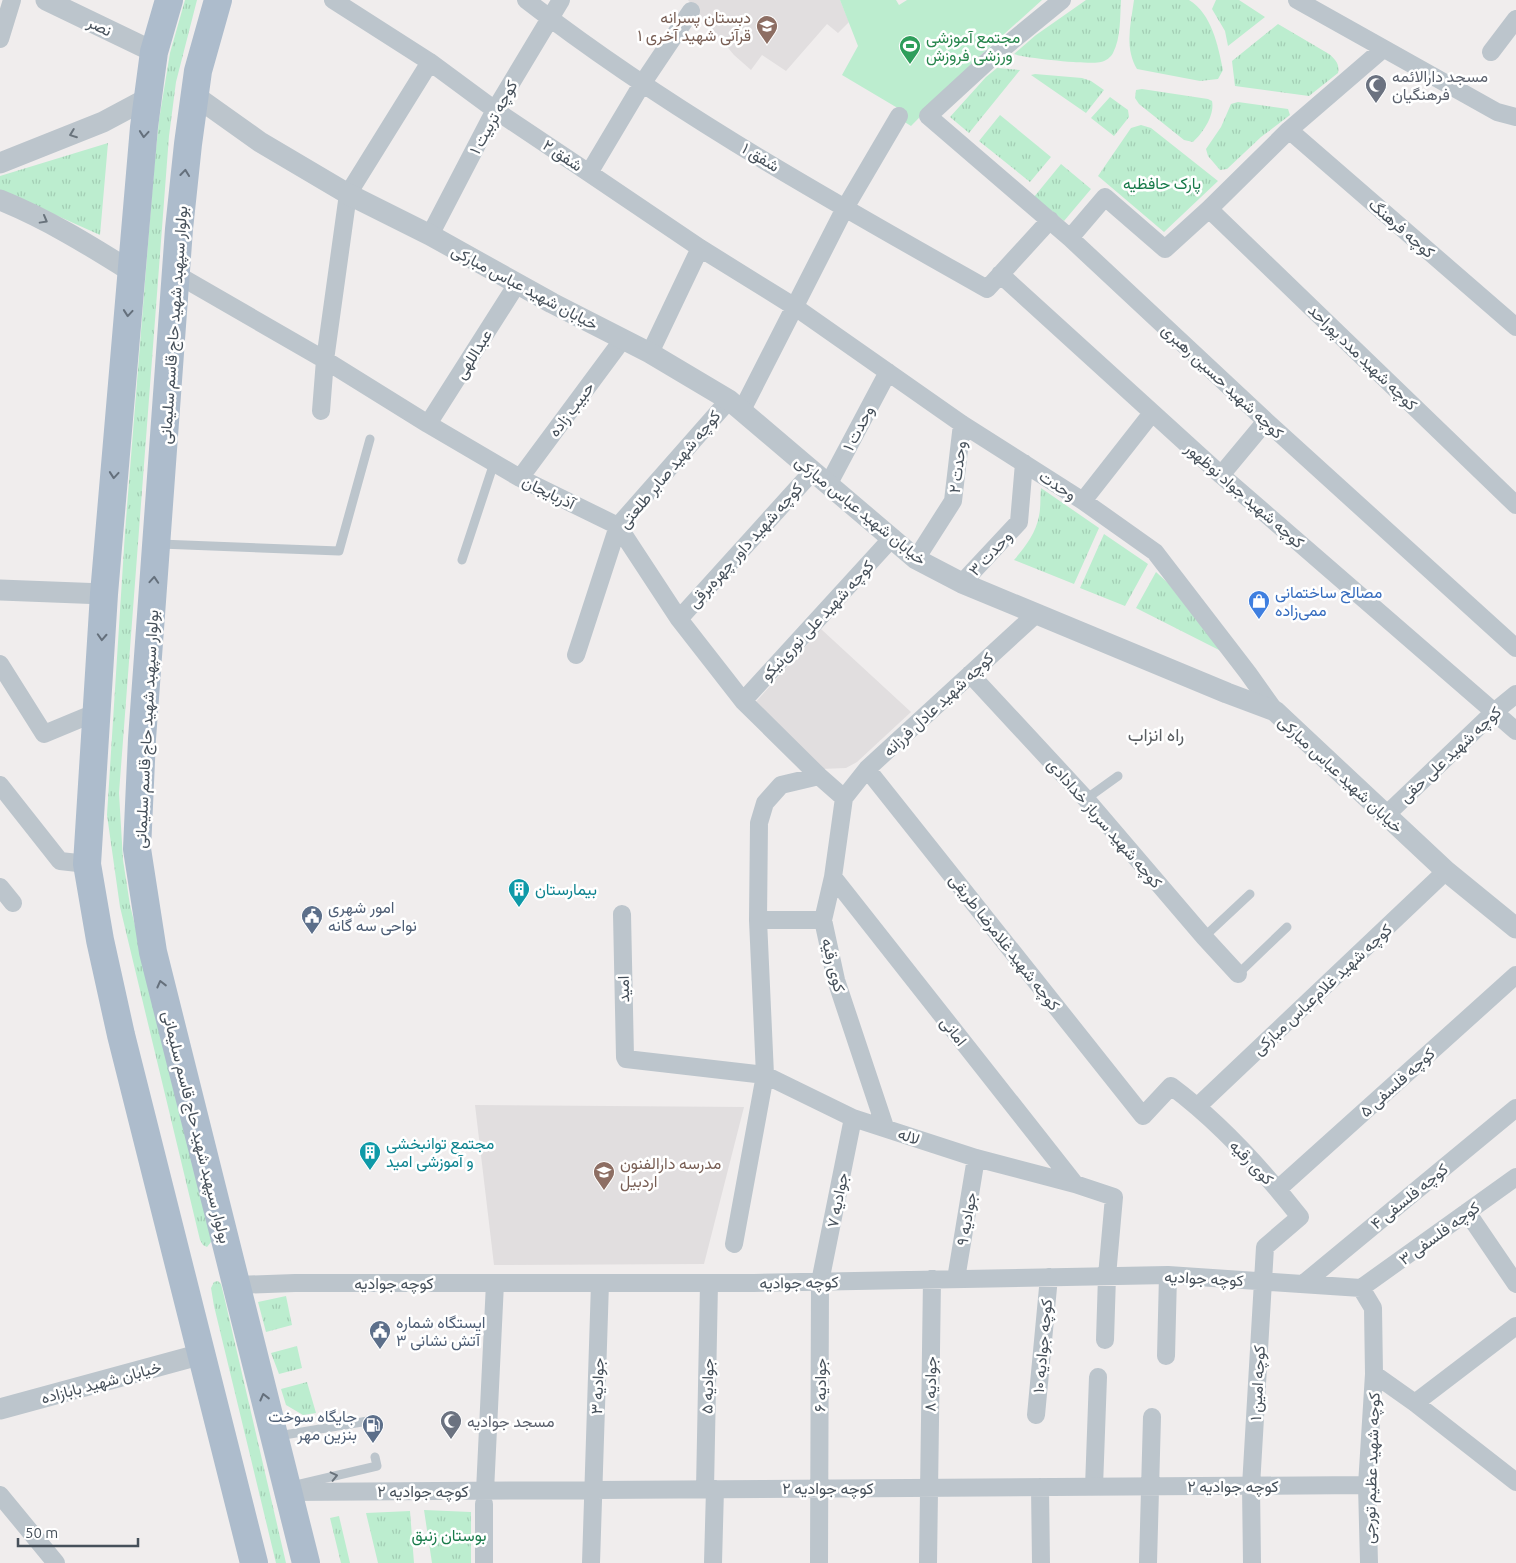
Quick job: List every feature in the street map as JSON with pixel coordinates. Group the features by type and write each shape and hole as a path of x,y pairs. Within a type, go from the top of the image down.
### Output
{"main road":[{"path":"169,0 154,52 144,127 104,594 87,864 100,940 121,1035 254,1563"},
{"name":"بولوار سپهبد شهید حاج قاسم سلیمانی","path":"218,0 198,71 186,163 176,274 142,739 138,849 153,952 306,1563"}],"street":[{"path":"0,39 12,0"},
{"name":"نصر","path":"46,0 154,52"},
{"name":"شفق ۲","path":"332,0 430,62 496,110 700,248 795,307"},
{"name":"شفق ۱","path":"526,0 642,84 845,208 987,289 1000,274"},
{"name":"کوچه تربیت ۱","path":"430,235 496,110 561,0"},
{"name":"کوچه شهید حسین رهبری","path":"1062,0 990,59 928,116 1070,238 1266,421 1516,648"},
{"path":"1297,0 1497,112 1516,117"},
{"path":"589,173 642,84 692,11"},
{"path":"1491,52 1516,19"},
{"path":"1070,238 1105,197 1166,249 1289,130 1383,49"},
{"path":"321,411 325,360 348,194 430,62"},
{"name":"خیابان شهید عباس مبارکی","path":"194,95 260,142 348,194 430,235 517,284 650,353 735,405 916,559 962,583 1274,711 1446,871 1516,928"},
{"path":"0,163 103,122 148,98"},
{"path":"735,405 795,307 845,208 899,116"},
{"name":"کوچه فرهنگ","path":"1289,130 1515,323"},
{"path":"0,200 34,214 75,236 132,272"},
{"name":"کوچه شهید مدد پوراحد","path":"1209,209 1516,505"},
{"path":"1000,274 1050,220"},
{"path":"650,353 700,248"},
{"name":"آذربایجان","path":"176,274 325,360 520,478 618,526"},
{"name":"کوچه شهید جواد نوظهور","path":"1000,274 1220,475 1516,731"},
{"name":"عبداللهی","path":"428,424 517,284"},
{"name":"وحدت","path":"795,307 962,424 1083,501 1155,552 1248,673 1274,711"},
{"name":"حبیب زاده","path":"520,478 623,339"},
{"name":"وحدت ۱","path":"828,485 888,372"},
{"name":"کوچه شهید صابر طلعتی","path":"576,655 618,526 735,405"},
{"path":"1083,501 1152,413"},
{"path":"1220,475 1266,421"},
{"name":"وحدت ۲","path":"916,559 952,501 962,424"},
{"name":"وحدت ۳","path":"962,583 1019,522 1024,463"},
{"name":"کوچه شهید داور چهره‌برقی","path":"678,619 812,472"},
{"path":"618,526 678,619 743,701 844,798"},
{"name":"کوچه شهید علی نوری‌نیکو","path":"743,701 892,538"},
{"path":"0,590 104,594"},
{"name":"کوچه شهید عادل فرزانه","path":"844,798 867,768 1036,614"},
{"path":"0,664 44,734 97,712"},
{"name":"کوچه شهید سرباز خدادادی","path":"970,674 1086,799 1238,974"},
{"name":"کوچه شهید علی حقی","path":"1385,816 1494,712 1516,694"},
{"name":"کوچه شهید غلامرضا طریقی","path":"867,768 1143,1116"},
{"path":"734,1244 765,1075 758,920 759,823 765,803 780,785 819,776"},
{"path":"0,785 60,861 87,864"},
{"name":"کوی رقیه","path":"844,798 834,877 824,920 836,980 884,1127"},
{"name":"کوچه شهید غلام‌عباس مبارکی","path":"1198,1106 1446,871"},
{"name":"امانی","path":"834,877 1075,1184"},
{"path":"0,886 13,903"},
{"name":"امید","path":"622,914 625,1057 626,1060 630,1060"},
{"path":"758,920 824,920"},
{"name":"کوچه فلسفی ۵","path":"1278,1189 1516,975"},
{"name":"لاله","path":"630,1060 765,1075 853,1118 976,1158 1075,1184 1114,1197 1108,1276"},
{"name":"کوی رقیه","path":"1143,1116 1171,1086 1198,1106 1278,1189 1300,1217 1265,1247 1263,1281"},
{"name":"کوچه فلسفی ۴","path":"1303,1284 1516,1108"},
{"name":"جوادیه ۷","path":"820,1282 853,1118"},
{"name":"جوادیه ۹","path":"956,1279 976,1158"},
{"name":"کوچه فلسفی ۳","path":"1361,1288 1516,1177"},
{"path":"1466,1212 1516,1284"},
{"path":"1166,1356 1168,1275"},
{"name":"کوچه جوادیه","path":"236,1285 294,1283 820,1282 1168,1275 1361,1288"},
{"path":"1105,1340 1108,1276"},
{"name":"کوچه جوادیه ۱۰","path":"1036,1415 1049,1277"},
{"name":"جوادیه ۸","path":"928,1563 932,1280"},
{"name":"کوچه امین ۱","path":"1252,1563 1251,1486 1263,1281"},
{"name":"جوادیه ۶","path":"819,1563 820,1282"},
{"path":"484,1563 485,1497 495,1283"},
{"name":"جوادیه ۳","path":"591,1563 600,1283"},
{"name":"جوادیه ۵","path":"709,1283 710,1489 714,1563"},
{"name":"کوچه شهید عظیم تورجی","path":"1361,1288 1373,1308 1374,1374 1367,1485 1369,1563"},
{"path":"1415,1403 1516,1326"},
{"name":"خیابان شهید بابازاده","path":"0,1409 202,1354"},
{"path":"1374,1374 1415,1403 1516,1482"},
{"path":"1094,1487 1098,1377"},
{"path":"1148,1563 1152,1417"},
{"name":"کوچه جوادیه ۲","path":"287,1489 485,1497 594,1490 1367,1485"},
{"path":"1040,1487 1040,1563"},
{"path":"0,1494 56,1563"}],"lane":[{"path":"157,544 338,551 370,439"},
{"path":"462,560 494,463"},
{"path":"1086,799 1118,776"},
{"path":"1204,937 1250,894"},
{"path":"1238,974 1287,927"},
{"path":"274,1437 368,1421 371,1434"},
{"path":"287,1489 378,1466 375,1457"}],"shaded area":[{"name":"دبستان پسرانه قرآنی شهید آخری ۱","path":"688,0 840,0 849,22 838,33 827,24 786,71 762,55 751,70 734,55"},
{"path":"821,629 911,712 857,762 846,768 821,769 754,704"},
{"name":"مدرسه دارالفنون اردبیل","path":"475,1105 744,1107 704,1264 494,1265"}],"green space":[{"path":"185,0 197,0 176,82 169,136 119,793 123,860 130,905 211,1236 211,1242 207,1247 200,1240 120,907 107,815 125,532 154,169 159,120 170,53"},
{"name":"مجتمع آموزشی ورزشی فروزش","path":"840,0 896,0 899,5 907,0 1042,0 982,54 911,126 903,121 906,113 842,75 858,46"},
{"path":"1086,0 1121,0 1120,27 1116,47 1108,59 1101,62 1085,63 1014,54 1036,35"},
{"path":"1134,0 1189,0 1197,6 1209,22 1216,41 1223,70 1218,79 1200,81 1137,69 1133,61 1130,44 1130,26"},
{"path":"1216,0 1239,0 1265,17 1228,46 1225,31 1212,9"},
{"path":"1278,24 1329,54 1338,64 1338,73 1309,96 1235,86 1232,61"},
{"path":"997,68 1020,70 969,133 950,117 986,77"},
{"path":"1031,75 1082,78 1091,81 1104,90 1086,113"},
{"name":"پارک حافظیه","path":"1142,89 1212,101 1210,118 1201,134 1193,142 1184,140 1139,104 1135,98 1136,90"},
{"name":"پارک حافظیه","path":"1110,97 1128,110 1129,117 1114,136 1091,118"},
{"name":"پارک حافظیه","path":"1238,102 1288,109 1290,115 1261,137 1227,169 1220,170 1208,156 1206,149 1221,127 1231,104"},
{"path":"1000,115 1051,157 1030,182 979,141"},
{"name":"پارک حافظیه","path":"1141,125 1151,128 1218,181 1164,232 1098,176 1131,128"},
{"path":"108,143 100,235 0,190 0,176"},
{"name":"پارک حافظیه","path":"1061,164 1091,189 1064,221 1034,197"},
{"path":"1041,488 1099,528 1074,584 1014,560 1033,534 1038,522"},
{"path":"1104,534 1148,564 1125,606 1080,588"},
{"path":"1156,572 1168,583 1221,651 1136,608"},
{"path":"218,1281 221,1284 224,1296 286,1563 276,1563 214,1306 211,1288 214,1282"},
{"path":"286,1296 292,1325 266,1332 258,1302"},
{"path":"297,1346 302,1368 279,1374 271,1353"},
{"path":"307,1382 316,1413 303,1415 286,1405 281,1389"},
{"name":"بوستان زنبق","path":"424,1510 471,1512 471,1563 432,1563"},
{"name":"بوستان زنبق","path":"410,1511 414,1563 378,1563 366,1513"},
{"path":"339,1516 350,1563 341,1563 330,1518"}],"place":[{"name":"دبستان پسرانه قرآنی شهید آخری ۱","path":"767,45"},
{"name":"مجتمع آموزشی ورزشی فروزش","path":"910,65"},
{"name":"مسجد دارالائمه فرهنگیان","path":"1376,104"},
{"name":"مصالح ساختمانی ممی‌زاده","path":"1259,620"},
{"name":"بیمارستان","path":"519,908"},
{"name":"امور شهری نواحی سه گانه","path":"312,935"},
{"name":"مجتمع توانبخشی و آموزشی امید","path":"370,1171"},
{"name":"مدرسه دارالفنون اردبیل","path":"604,1191"},
{"name":"ایستگاه شماره ۳ آتش نشانی","path":"380,1350"},
{"name":"مسجد جوادیه","path":"451,1440"},
{"name":"جایگاه سوخت بنزین مهر","path":"373,1444"}],"district":[{"name":"راه انزاب","path":"1156,735"}]}
